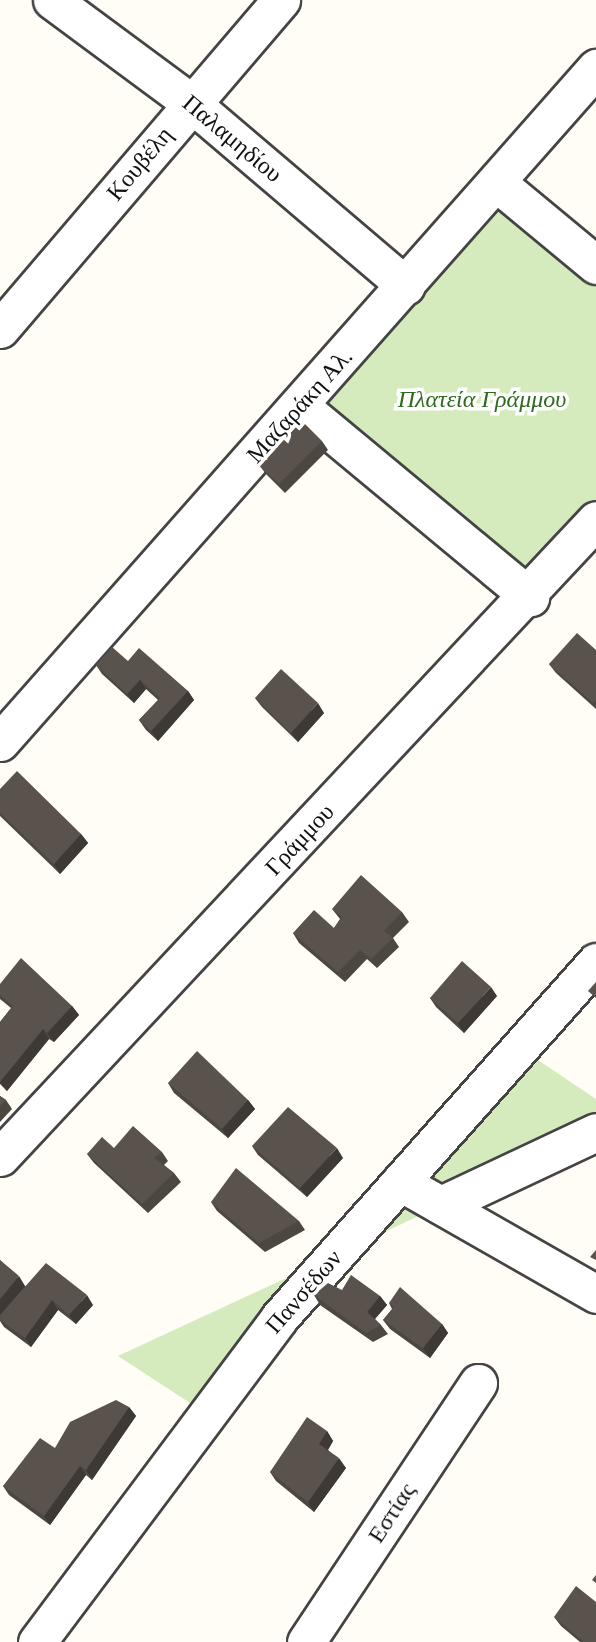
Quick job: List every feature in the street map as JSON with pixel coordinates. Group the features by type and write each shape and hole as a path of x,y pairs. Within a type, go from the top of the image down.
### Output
{"street":[{"name":"Παλαμηδίου","path":"51,0 191,103 406,286"},
{"name":"Κουβέλη","path":"0,328 281,0"},
{"name":"Μαζαράκη Αλ.","path":"0,742 301,407 596,68"},
{"path":"496,182 596,265"},
{"path":"301,407 530,597"},
{"name":"Γράμμου","path":"0,1157 530,597 596,520"},
{"name":"Πανσέδων","path":"37,1642 279,1318 596,962"},
{"path":"441,1205 596,1132"},
{"path":"400,1182 596,1294"},
{"name":"Εστίας","path":"306,1642 478,1383"}],"green space":[{"name":"Πλατεία Γράμμου","path":"505,202 596,272 596,520 530,597 318,407"},
{"path":"520,1048 596,1099 596,1132 336,1255"},
{"path":"336,1255 207,1414 118,1356"}],"building":[{"path":"302,421 322,441 279,484 259,465"},
{"path":"577,633 596,650 596,700 593,703 549,664"},
{"path":"112,647 128,661 139,648 188,691 151,731 139,720 160,698 140,680 127,694 96,665"},
{"path":"281,669 318,703 291,733 255,698"},
{"path":"17,771 81,834 54,864 0,813 0,789"},
{"path":"361,875 402,912 384,931 393,938 371,959 360,950 338,972 293,933 314,910 334,928 342,917 332,909"},
{"path":"21,958 72,1006 47,1033 43,1029 0,1082 0,1022 13,1006 0,995 0,984"},
{"path":"462,961 491,987 458,1023 430,998"},
{"path":"596,982 596,998 588,991"},
{"path":"197,1051 248,1100 222,1129 168,1083"},
{"path":"288,1107 337,1148 300,1188 252,1146"},
{"path":"133,1126 162,1152 154,1158 174,1173 142,1204 87,1154 102,1137 114,1148"},
{"path":"236,1168 299,1221 259,1243 211,1202"},
{"path":"0,1260 19,1276 0,1299"},
{"path":"46,1263 87,1295 69,1315 52,1300 25,1338 0,1320 0,1315"},
{"path":"351,1275 380,1296 367,1312 381,1325 366,1333 314,1295 328,1283 342,1290"},
{"path":"400,1287 442,1324 423,1348 383,1320 394,1307 389,1303"},
{"path":"116,1400 129,1407 86,1470 80,1466 44,1516 3,1486 40,1438 55,1448 70,1422"},
{"path":"307,1417 327,1431 319,1444 339,1458 308,1502 270,1472"},
{"path":"576,1586 596,1602 596,1642 584,1642 554,1617"}]}
